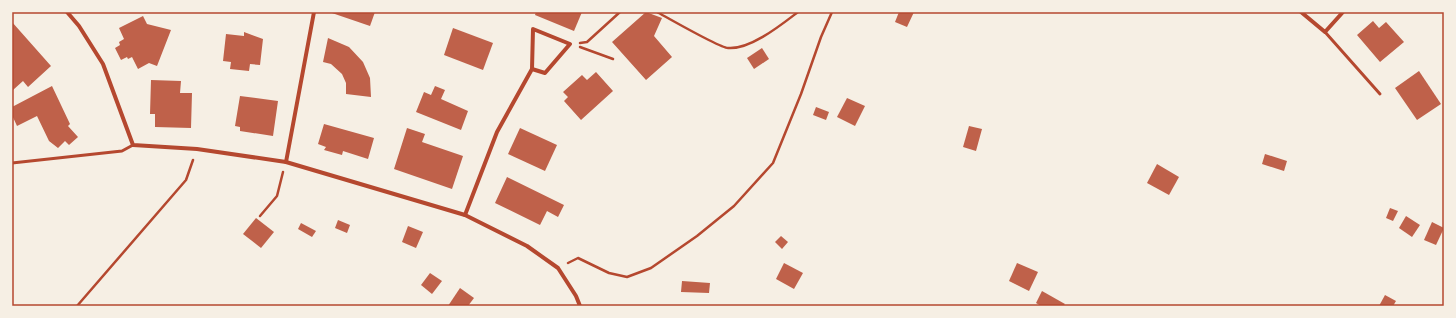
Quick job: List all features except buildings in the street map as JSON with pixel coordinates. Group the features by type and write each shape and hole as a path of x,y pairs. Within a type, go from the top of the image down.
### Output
{"street":[{"path":"67,12 79,26 103,64 133,145 197,149 286,162 466,215 527,246 558,268 576,296 580,306"},
{"path":"286,162 314,12"},
{"path":"1301,12 1325,32 1343,12"},
{"path":"466,215 497,132 532,69 533,29 570,44 545,73 532,69"}],"lane":[{"path":"1325,32 1380,94"},
{"path":"12,163 122,151 133,145"}],"path":[{"path":"570,44 587,42 620,12"},
{"path":"657,12 727,49 749,44 774,30 798,12"},
{"path":"558,268 578,258 610,273 627,277 651,268 697,236 734,206 773,163 832,12"},
{"path":"570,44 613,59"},
{"path":"77,306 186,180 197,149"},
{"path":"260,216 277,196 286,162"}]}
